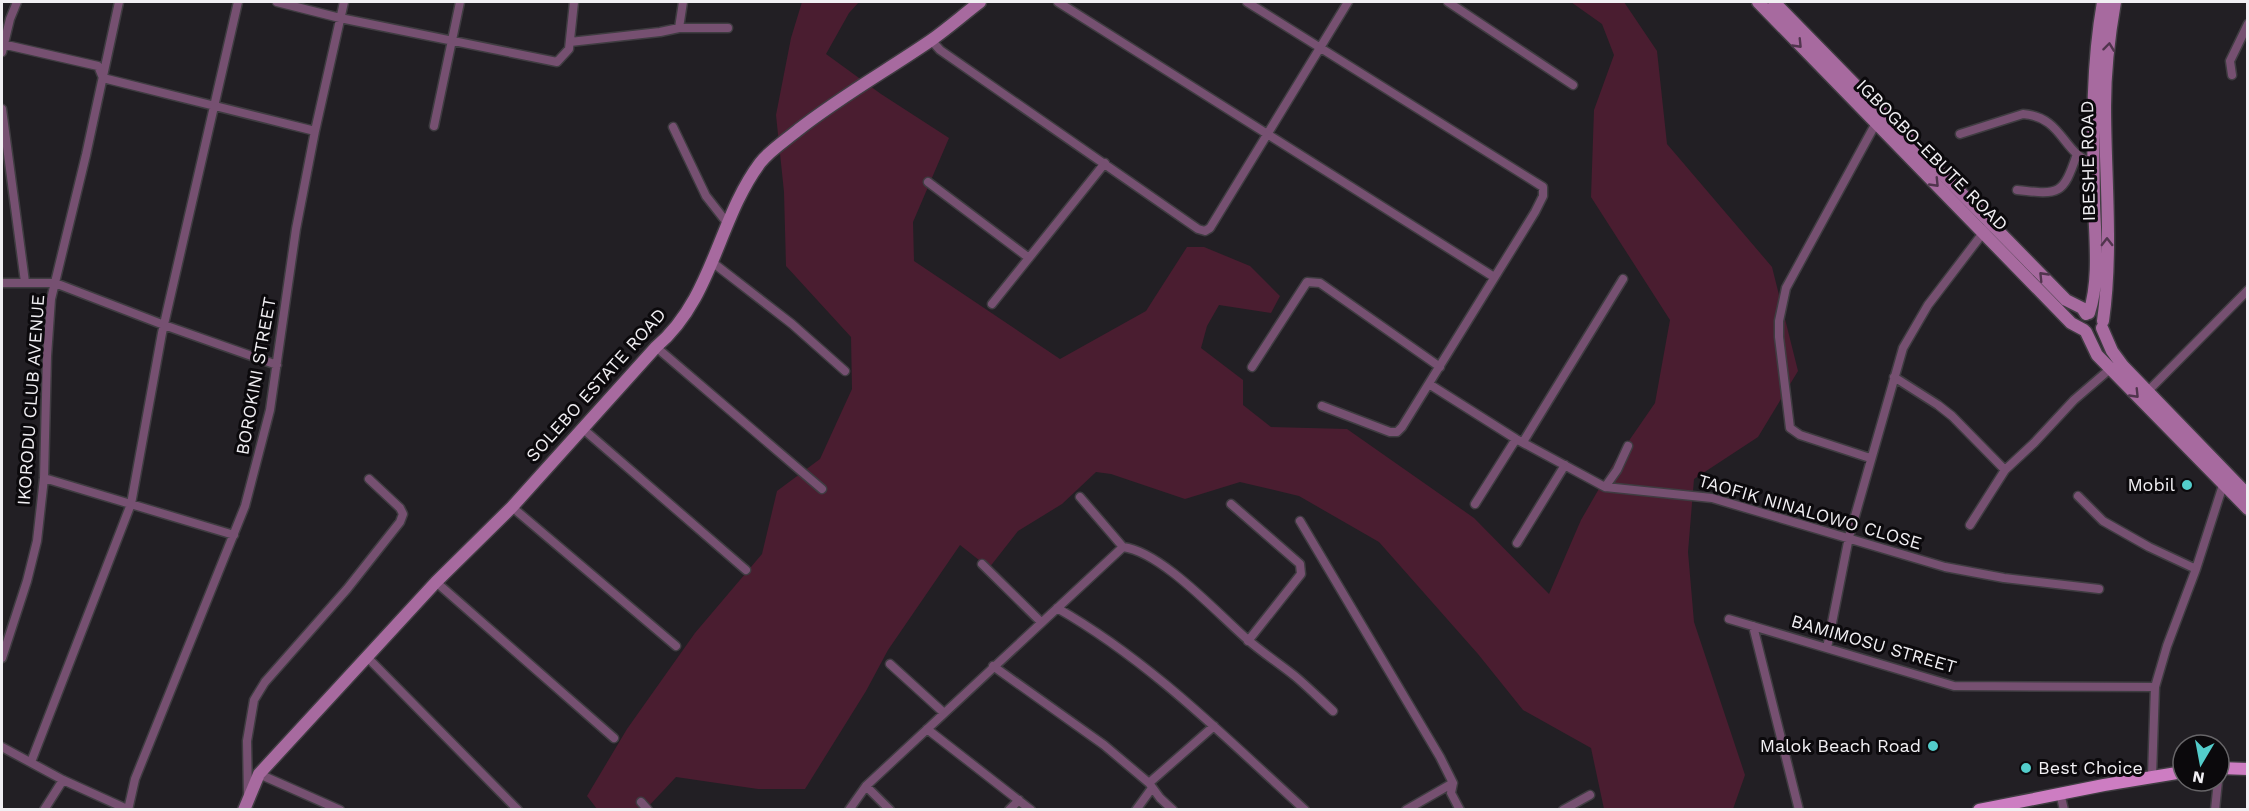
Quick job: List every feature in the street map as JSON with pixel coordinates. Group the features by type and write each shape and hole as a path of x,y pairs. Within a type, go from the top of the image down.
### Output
{"main road":[{"name":"SOLEBO ESTATE ROAD","path":"246,805 259,774 436,582 512,507 656,346 670,335 704,283 740,194 762,160 815,117 884,69 931,40 980,2"},
{"name":"IGBOGBO-EBUTE ROAD","path":"1758,2 1876,123 1987,228 2066,300 2088,313"},
{"name":"IGBOGBO-EBUTE ROAD","path":"1774,2 1987,228 2071,323 2085,331"},
{"name":"IBESHE ROAD","path":"2088,313 2095,278 2094,73 2103,2"},
{"name":"IBESHE ROAD","path":"2102,324 2107,279 2105,105 2107,61 2115,2"},
{"path":"2247,495 2225,480 2097,355 2082,320 2088,313 2096,313 2112,351 2123,366 2148,390 2225,480 2247,509"},
{"path":"2085,331 2097,333 2102,324"},
{"path":"2231,769 2247,768"},
{"path":"1979,810 2171,774"}],"street":[{"path":"17,2 6,18 2,48 98,66 103,78 315,131"},
{"name":"IKORODU CLUB AVENUE","path":"2,658 37,541 44,478 49,316 119,2"},
{"path":"31,762 130,504 164,325 238,2"},
{"path":"277,2 340,18 557,62 569,49 574,2"},
{"name":"BOROKINI STREET","path":"128,809 135,779 245,506 265,432 296,229 344,2"},
{"path":"434,126 460,2"},
{"path":"679,28 683,2"},
{"path":"1058,2 1494,277"},
{"path":"1247,2 1543,188 1543,196 1534,212 1430,384 1397,432 1390,432 1322,406"},
{"path":"931,40 940,50 1198,229 1205,231 1210,228 1348,2"},
{"path":"1448,2 1573,85"},
{"path":"2232,75 2230,61 2247,24"},
{"path":"570,42 679,28 728,28"},
{"path":"2,109 24,282"},
{"path":"1960,134 2023,114 2032,114 2042,117 2053,125 2079,157 2094,163"},
{"path":"1870,458 1800,435 1790,428 1779,321 1786,288 1876,123"},
{"path":"673,127 706,196 728,224"},
{"path":"2017,190 2042,193 2057,191 2064,186 2077,154"},
{"path":"992,304 1105,163"},
{"path":"928,182 1029,258"},
{"path":"1827,648 1849,537 1903,348 1928,305 1987,228"},
{"path":"712,262 792,324 845,371"},
{"path":"1475,504 1520,440 1623,279"},
{"path":"1252,367 1307,282 1320,283 1440,367"},
{"path":"2,283 55,284 277,365"},
{"path":"2148,390 2247,290"},
{"path":"656,346 822,489"},
{"path":"1970,525 2005,470 2074,400 2110,369"},
{"path":"1894,377 1945,410 2005,470"},
{"name":"TAOFIK NINALOWO CLOSE","path":"1430,384 1520,440 1605,487 1712,498 1974,574 2099,589"},
{"path":"582,428 746,570"},
{"path":"1605,487 1617,470 1628,446"},
{"path":"1517,543 1565,465"},
{"path":"44,478 234,535"},
{"path":"246,805 247,741 254,700 265,682 347,589 400,522 403,514 400,508 369,478"},
{"path":"2152,776 2156,687 2167,646 2196,569 2225,480"},
{"path":"2078,496 2103,521 2149,548 2196,569"},
{"path":"1080,497 1123,547 1135,548 1151,557 1208,601 1248,640 1296,677 1334,711"},
{"path":"1231,504 1302,568 1301,574 1248,640"},
{"path":"512,507 676,646"},
{"path":"1300,521 1440,757 1453,783 1451,793 1460,810"},
{"path":"849,810 866,786 1123,547"},
{"path":"982,564 1041,622"},
{"path":"436,582 614,738"},
{"path":"1057,608 1095,629 1141,663 1214,726 1305,810"},
{"name":"BAMIMOSU STREET","path":"1729,619 1954,686 2156,687"},
{"path":"1753,626 1799,810"},
{"path":"368,658 518,810"},
{"path":"890,664 944,713"},
{"path":"993,666 1104,745 1150,785 1173,810"},
{"path":"1136,810 1150,785 1214,726"},
{"path":"927,729 1031,810"},
{"path":"2,747 63,780 128,809"},
{"path":"259,774 340,810"},
{"path":"44,810 63,780"},
{"path":"1406,810 1453,783"},
{"path":"866,786 890,810"},
{"path":"2060,793 2064,810"},
{"path":"2215,810 2217,793"},
{"path":"1563,810 1590,795"},
{"path":"1009,810 1018,800"},
{"path":"641,802 648,810"}],"shaded area":[{"path":"802,2 859,2 849,13 826,54 881,94 949,138 913,222 914,261 1060,359 1146,311 1187,247 1204,247 1250,266 1280,296 1271,313 1219,305 1207,326 1201,348 1243,380 1243,405 1271,427 1347,429 1474,518 1549,594 1581,520 1615,461 1655,403 1670,320 1591,197 1594,110 1614,55 1602,24 1571,2 1624,2 1657,51 1667,144 1772,267 1798,371 1758,437 1694,479 1688,552 1694,622 1745,775 1733,809 1604,809 1591,748 1523,710 1478,654 1379,542 1299,496 1240,482 1185,499 1111,474 1096,472 1062,504 1018,531 989,568 960,545 888,650 866,691 805,789 758,789 676,777 646,809 597,809 587,796 627,729 695,633 762,554 777,491 820,459 852,389 851,337 786,266 784,192 776,115 791,38"}],"place":[{"name":"Mobil","path":"2187,485"},
{"name":"Malok Beach Road","path":"1933,746"},
{"name":"Best Choice","path":"2026,768"}]}
